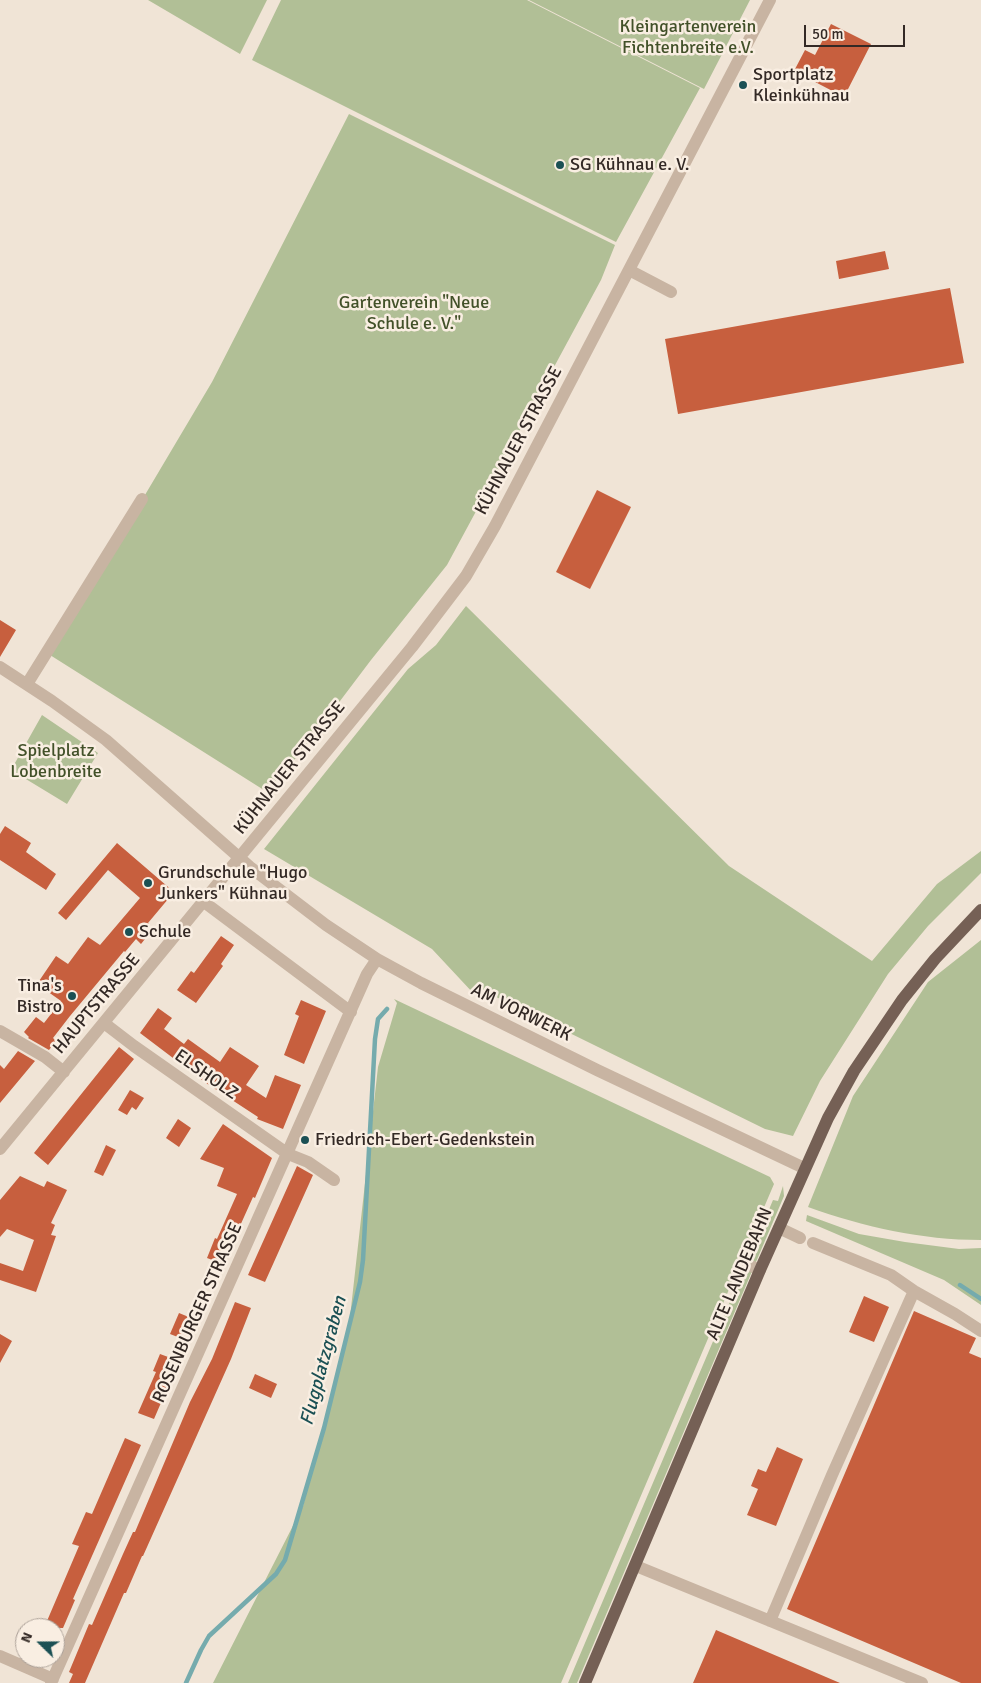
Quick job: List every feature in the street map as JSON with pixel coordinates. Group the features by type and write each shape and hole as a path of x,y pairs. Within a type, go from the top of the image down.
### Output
{"main road":[{"name":"ALTE LANDEBAHN","path":"585,1683 804,1168 840,1095 876,1036 902,1000 935,959 981,910"}],"street":[{"name":"KÜHNAUER STRASSE","path":"240,858 412,647 466,576 516,486 770,0"},
{"path":"629,270 671,292"},
{"path":"27,684 142,499"},
{"name":"AM VORWERK","path":"0,667 106,740 240,858 326,925 377,959 589,1066 804,1168"},
{"name":"HAUPTSTRASSE","path":"0,1149 240,858"},
{"path":"204,902 351,1012"},
{"name":"ROSENBURGER STRASSE","path":"52,1681 368,974 377,959"},
{"name":"ELSHOLZ","path":"104,1024 288,1154 308,1162 334,1180"},
{"path":"0,1031 45,1057 64,1072"},
{"path":"778,1228 800,1238"},
{"path":"813,1243 891,1275 981,1331"},
{"path":"744,1263 760,1270"},
{"path":"770,1621 832,1474 914,1291"},
{"path":"636,1566 922,1683"},
{"path":"0,1656 52,1681"}],"green space":[{"path":"148,0 267,0 240,54"},
{"name":"SG Kühnau e. V.","path":"281,0 527,0 700,88 616,242 252,60"},
{"name":"Kleingartenverein Fichtenbreite e.V.","path":"529,0 750,0 704,89"},
{"name":"Gartenverein \"Neue Schule e. V.\"","path":"349,114 615,245 601,280 447,565 371,660 306,746 267,792 50,655 212,382"},
{"path":"466,606 729,866 872,961 937,884 981,851 981,873 928,926 888,974 820,1081 793,1136 765,1129 478,988 474,994 432,949 264,849 408,669 436,645"},
{"name":"Spielplatz Lobenbreite","path":"42,715 98,753 67,804 11,770"},
{"path":"981,940 981,1240 937,1238 893,1231 850,1221 808,1207 853,1096 928,982"},
{"path":"394,999 770,1177 774,1184 561,1683 213,1683 303,1506 349,1326 378,1067 397,1003"},
{"path":"783,1186 784,1196 577,1683 568,1683 773,1200 778,1201"},
{"path":"807,1215 859,1234 959,1249 981,1248 981,1305 944,1280 806,1221"}],"building":[{"path":"831,24 871,44 844,97 794,71 805,50 815,55"},
{"path":"885,251 889,269 839,279 836,261"},
{"path":"950,288 964,363 678,414 665,339"},
{"path":"597,490 631,507 590,589 556,572"},
{"path":"0,620 16,630 0,657"},
{"path":"5,826 31,843 26,852 56,874 46,890 0,860 0,834"},
{"path":"117,843 174,892 143,929 149,934 141,944 136,939 124,951 53,1038 56,1041 49,1050 28,1038 24,1032 36,1017 44,1023 61,1001 37,984 56,956 68,964 88,937 100,945 140,898 108,870 66,920 58,913"},
{"path":"221,936 234,945 221,964 223,966 196,1003 177,990 191,971 194,973"},
{"path":"301,1000 326,1011 304,1064 284,1055 299,1016 295,1014"},
{"path":"158,1008 172,1018 164,1029 184,1044 188,1039 220,1062 230,1047 259,1066 246,1085 266,1098 275,1075 301,1085 283,1129 257,1119 258,1117 206,1083 140,1033"},
{"path":"119,1047 134,1059 48,1165 34,1153"},
{"path":"18,1051 35,1061 0,1103 0,1065 4,1069"},
{"path":"130,1090 144,1098 136,1110 132,1107 127,1115 118,1110"},
{"path":"178,1119 191,1128 179,1147 166,1138"},
{"path":"223,1124 272,1158 223,1264 207,1258 237,1194 217,1186 224,1168 200,1159"},
{"path":"106,1145 116,1150 103,1176 94,1172"},
{"path":"297,1166 313,1175 265,1282 248,1275"},
{"path":"20,1176 44,1187 47,1181 67,1190 51,1223 55,1225 51,1235 56,1236 36,1292 0,1280 0,1263 23,1271 34,1240 7,1229 0,1237 0,1200"},
{"path":"864,1296 889,1307 874,1342 849,1332"},
{"path":"235,1302 251,1308 231,1359 85,1683 69,1683 73,1674 69,1672 89,1624 92,1625 133,1532 135,1532 190,1402 212,1359"},
{"path":"914,1311 976,1338 969,1353 981,1358 981,1683 961,1683 787,1609"},
{"path":"179,1313 196,1320 188,1341 170,1334"},
{"path":"0,1334 12,1341 0,1363"},
{"path":"160,1354 179,1361 154,1419 138,1413 156,1372 153,1371"},
{"path":"255,1374 277,1384 271,1398 249,1388"},
{"path":"125,1438 141,1445 73,1599 75,1600 65,1623 65,1618 48,1618 79,1546 72,1544 86,1512 92,1514"},
{"path":"777,1447 803,1459 776,1526 747,1515 758,1489 751,1486 758,1469 766,1472"},
{"path":"716,1630 840,1683 693,1683"}],"waterway":[{"name":"Flugplatzgraben","path":"186,1683 209,1636 276,1574 285,1560 324,1428 360,1282 363,1260 375,1039 378,1019 387,1009"},
{"path":"960,1285 981,1299"}],"place":[{"name":"Sportplatz Kleinkühnau","path":"743,85"},
{"name":"SG Kühnau e. V.","path":"560,165"},
{"name":"Grundschule \"Hugo Junkers\" Kühnau","path":"148,883"},
{"name":"Schule","path":"129,932"},
{"name":"Tina's Bistro","path":"72,996"},
{"name":"Friedrich-Ebert-Gedenkstein","path":"305,1140"}]}
